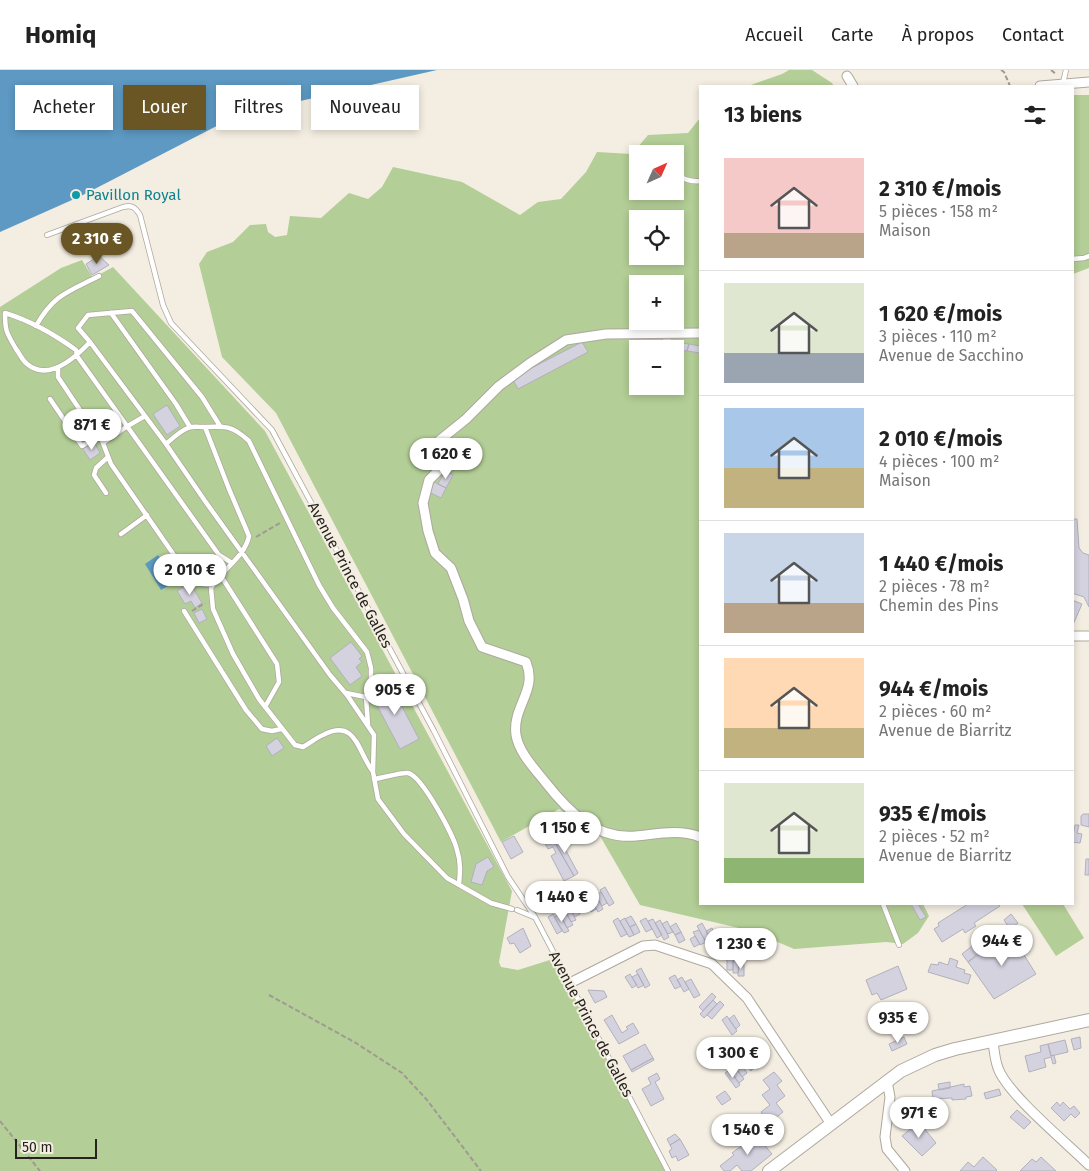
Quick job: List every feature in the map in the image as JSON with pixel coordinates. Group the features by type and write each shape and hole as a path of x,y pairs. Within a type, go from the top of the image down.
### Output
{"main road":[{"path":"769,1171 887,1081 913,1064 935,1055 1089,1020"}],"street":[{"path":"846,76 852,85"},
{"path":"1052,85 1089,82"},
{"path":"699,333 606,334 566,340 543,354 499,386 466,419 435,444 442,454 444,465 429,480 423,503 428,531 435,553 451,568 469,621 482,647 526,662 530,672 529,688 519,710 516,733 520,747 556,796 574,816 605,834 634,837 663,833 699,837"},
{"path":"1074,636 1089,636"},
{"path":"570,983 643,946 655,946 712,964 747,998 831,1124"},
{"path":"993,1042 998,1070 1008,1084 1089,1165"},
{"path":"887,1081 890,1097 885,1138 888,1149 905,1171"}],"lane":[{"path":"1063,84 1066,70"},
{"path":"684,179 693,182 699,181"},
{"name":"Avenue Prince de Galles","path":"47,235 123,207 131,206 136,208 143,224 162,305 171,323 272,430 434,731 508,878 534,917 668,1171"},
{"path":"1074,259 1089,256"},
{"path":"36,326 45,309 58,296 99,276"},
{"path":"220,426 202,397 132,311 88,315 78,328 166,444 330,675 346,693 368,725 374,735 373,772 378,799 404,834 447,878 492,903 534,917"},
{"path":"90,342 77,356 58,368 42,370 33,368 24,360 5,330 5,313 58,337 76,350 77,356 219,556 232,563"},
{"path":"111,313 176,404 190,427"},
{"path":"58,368 58,377 102,440 111,464 185,571 194,582 202,586 214,584"},
{"path":"50,399 82,446 94,439 102,440 145,416"},
{"path":"166,444 190,427 232,427 249,441 328,600 367,652 371,668 371,684 366,697 368,725"},
{"path":"205,427 249,536 243,553 232,563 212,588 213,609 233,654 266,707 294,745 303,747 333,730 342,729 352,735 364,761 373,772"},
{"path":"106,493 94,475 96,468 108,457"},
{"path":"121,534 146,515"},
{"path":"221,576 277,664 279,682 266,707"},
{"path":"185,613 246,710 262,729 272,731 281,729"},
{"path":"346,693 366,697"},
{"path":"374,779 408,773 416,777 426,789 457,848 460,864 459,885"},
{"path":"883,905 899,945"}],"path":[{"path":"1001,70 1004,72 1010,85"},
{"path":"248,542 287,518"},
{"path":"185,613 212,598"},
{"path":"269,996 356,1043 402,1073 427,1100 481,1171"},
{"path":"0,1121 40,1171"}],"green space":[{"path":"789,70 812,70 833,85 751,85"},
{"path":"1074,95 1089,95 1089,268 1074,274"},
{"path":"699,119 699,905 924,905 929,916 918,933 903,944 886,942 794,949 752,931 640,905 600,836 559,809 501,842 276,413 222,357 199,264 207,252 233,242 250,225 266,224 268,232 275,237 287,235 290,216 321,218 349,193 368,199 382,187 393,167 462,182 520,215 538,202 561,199 586,172 597,152 629,154 629,200 684,200 684,145 640,145 648,135 688,133"},
{"path":"82,260 93,278 113,267 265,431 512,891 499,962 501,967 518,970 553,959 666,1171 0,1171 0,307 61,268"},
{"path":"1023,905 1064,905 1084,938 1056,956"}],"water":[{"path":"0,70 437,70 371,85 311,85 311,98 301,101 301,85 216,85 216,126 81,196 0,232"},
{"path":"158,555 175,582 161,590 145,564"}],"building":[{"path":"99,256 109,265 92,275 86,264"},
{"path":"663,336 672,337 672,340 662,340"},
{"path":"582,342 588,352 518,389 512,378"},
{"path":"684,343 689,344 687,351 684,351"},
{"path":"689,344 699,346 699,353 687,351"},
{"path":"167,405 180,426 167,435 153,414"},
{"path":"94,442 100,453 90,460 83,449"},
{"path":"445,471 453,475 446,488 438,484"},
{"path":"434,482 446,488 441,498 429,492"},
{"path":"1074,519 1077,519 1079,548 1083,553 1089,555 1089,607 1084,597 1074,594"},
{"path":"190,583 202,603 195,608 191,601 185,604 177,591"},
{"path":"1074,601 1082,604 1074,622"},
{"path":"202,609 207,619 199,623 194,613"},
{"path":"351,642 362,656 359,659 362,662 356,667 362,676 350,685 330,658"},
{"path":"388,680 419,739 400,749 373,698 382,693 377,685"},
{"path":"277,738 284,748 272,756 266,746"},
{"path":"1089,814 1089,827 1081,825 1081,816"},
{"path":"1075,825 1079,825 1077,833 1082,834 1080,843 1074,842"},
{"path":"553,833 559,843 561,841 562,843 565,842 567,848 565,849 578,873 574,876 550,834"},
{"path":"550,834 574,876 564,881 551,856 556,853 553,847 548,849 542,838"},
{"path":"514,836 523,852 511,859 502,842"},
{"path":"488,857 494,867 487,871 482,885 471,882 476,864"},
{"path":"1086,859 1089,859 1089,875 1085,875"},
{"path":"605,887 614,903 609,906 600,890"},
{"path":"594,892 603,909 598,912 589,895"},
{"path":"601,892 607,903 602,906 596,895"},
{"path":"590,897 596,909 591,912 585,900"},
{"path":"584,898 590,909 585,912 579,901"},
{"path":"574,903 580,914 575,917 569,906"},
{"path":"912,905 919,905 926,917 920,920"},
{"path":"966,905 1000,906 974,923 976,926 965,933 963,929 942,942 934,929 939,926 938,923"},
{"path":"564,909 573,925 567,928 558,912"},
{"path":"570,909 576,920 571,922 565,911"},
{"path":"553,914 562,931 557,934 548,917"},
{"path":"560,914 569,931 564,933 554,917"},
{"path":"1011,914 1018,923 1010,929 1004,920"},
{"path":"631,916 636,924 630,927 625,919"},
{"path":"618,918 627,934 621,937 613,921"},
{"path":"625,918 634,935 629,937 620,921"},
{"path":"646,918 652,929 646,932 640,921"},
{"path":"653,919 662,935 657,938 648,921"},
{"path":"660,920 669,937 664,940 655,923"},
{"path":"667,921 673,932 668,934 662,924"},
{"path":"676,923 681,932 675,935 670,927"},
{"path":"702,923 713,943 708,946 697,926"},
{"path":"636,924 640,932 634,935 630,927"},
{"path":"523,928 531,946 520,953 514,943 510,944 507,938"},
{"path":"712,928 717,939 712,942 706,931"},
{"path":"699,930 706,942 700,945 693,932"},
{"path":"681,932 685,940 679,943 675,935"},
{"path":"727,932 745,935 744,941 725,937"},
{"path":"1010,933 1036,974 994,999 968,962"},
{"path":"695,936 700,944 694,947 690,939"},
{"path":"729,938 741,940 740,946 728,944"},
{"path":"977,942 981,948 968,962 962,954"},
{"path":"732,945 744,947 743,953 731,950"},
{"path":"727,958 733,958 733,970 727,970"},
{"path":"950,958 958,961 956,967 965,970 964,973 971,975 968,984 928,972 931,964 938,965 939,962 948,965"},
{"path":"733,961 739,961 738,973 733,973"},
{"path":"739,964 744,964 744,976 738,976"},
{"path":"898,966 907,989 881,1000 877,993 872,995 866,980"},
{"path":"641,968 650,985 645,988 636,971"},
{"path":"630,974 637,985 632,988 625,977"},
{"path":"638,974 644,985 638,988 632,977"},
{"path":"675,975 681,986 675,989 669,978"},
{"path":"682,977 689,989 684,992 677,980"},
{"path":"691,979 700,995 694,998 685,982"},
{"path":"588,990 604,991 607,997 595,1003"},
{"path":"712,993 716,997 703,1011 699,1007"},
{"path":"713,1000 717,1004 704,1018 700,1014"},
{"path":"720,1001 724,1005 712,1019 707,1015"},
{"path":"612,1015 622,1033 628,1029 626,1027 633,1023 639,1033 619,1044 604,1020"},
{"path":"734,1015 740,1025 736,1029 729,1019"},
{"path":"727,1016 737,1031 732,1035 722,1020"},
{"path":"904,1037 907,1044 892,1051 889,1044"},
{"path":"1080,1037 1081,1048 1074,1050 1071,1039"},
{"path":"1065,1040 1068,1052 1051,1056 1048,1044"},
{"path":"645,1044 653,1058 631,1070 623,1056"},
{"path":"753,1044 764,1058 759,1062 749,1047"},
{"path":"1048,1044 1051,1056 1054,1055 1056,1063 1053,1064 1051,1057 1044,1059 1046,1067 1029,1072 1025,1056 1041,1052 1040,1046"},
{"path":"751,1050 762,1066 757,1069 746,1054"},
{"path":"748,1057 755,1067 751,1071 744,1061"},
{"path":"653,1058 654,1060 632,1072 631,1070"},
{"path":"740,1063 747,1073 742,1077 735,1067"},
{"path":"733,1064 744,1079 739,1083 728,1068"},
{"path":"730,1070 740,1085 736,1088 725,1073"},
{"path":"774,1072 782,1081 777,1085 785,1096 776,1103 783,1112 769,1123 761,1112 770,1105 762,1095 770,1089 763,1080"},
{"path":"657,1073 660,1079 655,1082 664,1099 651,1106 642,1089 651,1084 648,1078"},
{"path":"950,1082 950,1088 939,1090 938,1084"},
{"path":"964,1084 964,1087 970,1086 972,1096 966,1097 966,1099 933,1099 932,1091"},
{"path":"999,1089 1001,1095 986,1099 984,1093"},
{"path":"725,1091 731,1099 722,1105 716,1097"},
{"path":"1057,1102 1060,1106 1063,1102 1070,1109 1074,1106 1080,1113 1075,1118 1071,1114 1064,1121 1051,1108"},
{"path":"1017,1110 1031,1122 1024,1129 1010,1117"},
{"path":"765,1118 769,1123 760,1130 756,1125"},
{"path":"919,1122 936,1143 922,1156 902,1136"},
{"path":"675,1134 680,1139 670,1145 667,1139"},
{"path":"756,1135 772,1154 751,1171 742,1171 737,1165 730,1171 724,1171 720,1166 734,1155 732,1153"},
{"path":"680,1139 689,1155 678,1161 676,1156 672,1158 669,1151 672,1149 670,1145"},
{"path":"983,1157 996,1171 960,1171 968,1162 974,1167"},
{"path":"1041,1157 1056,1171 1020,1171 1032,1159 1036,1162"}],"place":[{"name":"Pavillon Royal","path":"76,195"}]}
